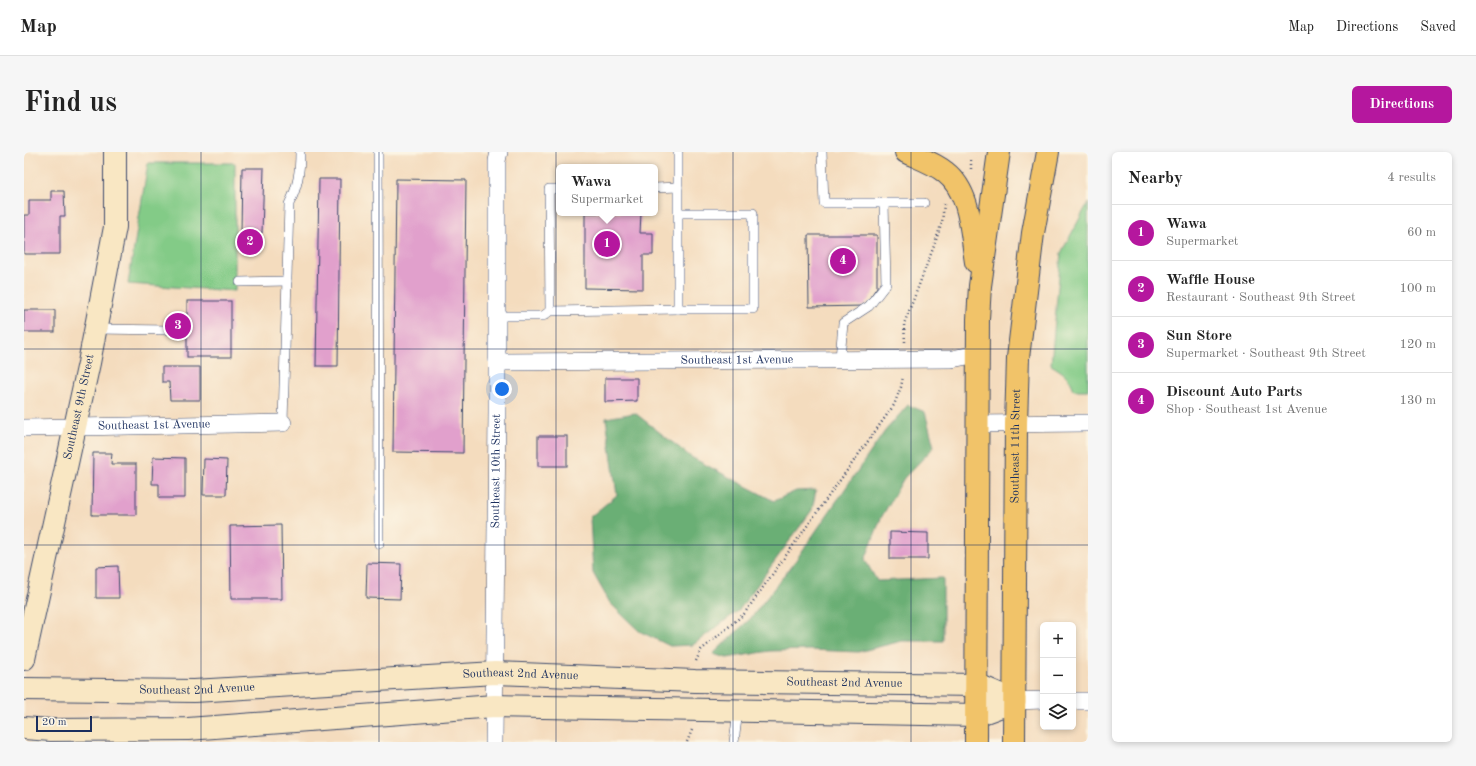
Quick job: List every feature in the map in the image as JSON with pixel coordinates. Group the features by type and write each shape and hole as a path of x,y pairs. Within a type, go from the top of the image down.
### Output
{"highway":[{"path":"906,152 945,172 955,181 962,192 980,286"},
{"path":"976,742 978,685 977,354 980,286 998,152"},
{"name":"Southeast 11th Street","path":"1014,742 1016,424 1018,358 1024,297 1033,232 1048,152"}],"street":[{"name":"Southeast 9th Street","path":"24,659 116,227 116,152"},
{"name":"Southeast 10th Street","path":"494,742 497,161 499,152"},
{"name":"Southeast 1st Avenue","path":"497,362 952,359 977,354"},
{"name":"Southeast 1st Avenue","path":"24,428 283,423"},
{"path":"977,424 1088,423"},
{"name":"Southeast 2nd Avenue","path":"24,689 194,691 495,673 695,681 978,685 1015,701"},
{"name":"Southeast 2nd Avenue","path":"24,728 50,730 188,729 494,706 977,715 1015,701 1040,700"},
{"path":"1076,701 1088,701"}],"lane":[{"path":"283,423 289,204 296,190 300,174 300,152"},
{"path":"378,152 379,544"},
{"path":"678,152 678,309"},
{"path":"822,152 824,203 924,203"},
{"path":"658,188 678,187"},
{"path":"550,311 548,189 556,189"},
{"path":"840,359 843,323 869,306 886,284 884,203"},
{"path":"497,316 543,316 550,311 753,309 753,213 678,213"},
{"path":"240,282 287,281"},
{"path":"95,329 169,330"},
{"path":"734,742 738,711"}],"path":[{"path":"971,160 971,172"},
{"path":"696,667 696,659 701,650 744,614 894,405 901,387 906,359 904,324 942,222 944,200"},
{"path":"687,742 692,733 692,726"}],"green space":[{"path":"148,163 235,163 235,291 128,284"},
{"path":"1088,203 1088,390 1074,390 1066,375 1051,365 1061,253"},
{"path":"908,405 925,412 934,447 904,478 881,518 865,560 877,581 943,578 943,641 902,641 858,652 810,650 770,651 727,658 713,654 751,618 796,560 885,431"},
{"path":"635,413 691,457 774,501 796,491 816,490 812,510 739,610 693,645 670,646 639,631 610,603 593,573 590,517 617,495 606,418"}],"building":[{"path":"242,168 264,168 262,233 241,233"},
{"path":"319,179 340,179 338,366 316,366"},
{"path":"396,179 466,180 463,453 393,452"},
{"path":"51,191 64,191 65,216 60,216 60,254 24,254 24,215 29,215 29,200 51,200"},
{"path":"585,216 641,216 640,233 653,233 653,255 643,255 643,289 585,288"},
{"path":"808,235 877,235 877,287 864,306 809,307"},
{"path":"187,301 231,301 231,357 187,357"},
{"path":"24,310 55,310 55,332 24,332"},
{"path":"162,367 200,367 200,400 170,400 169,382 162,382"},
{"path":"605,378 637,378 637,401 605,402"},
{"path":"538,436 567,436 567,466 538,466"},
{"path":"93,453 112,453 111,464 136,464 136,515 92,515"},
{"path":"153,457 185,458 185,498 159,498 159,484 152,484"},
{"path":"204,459 227,460 226,495 203,495"},
{"path":"281,525 282,599 231,599 230,526"},
{"path":"890,532 928,533 928,559 890,559"},
{"path":"367,563 401,564 400,599 366,598"},
{"path":"118,566 119,598 96,598 96,567"}],"place":[{"name":"Waffle House","path":"250,242"},
{"name":"Wawa","path":"607,244"},
{"name":"Discount Auto Parts","path":"843,261"},
{"name":"Sun Store","path":"178,326"}]}
